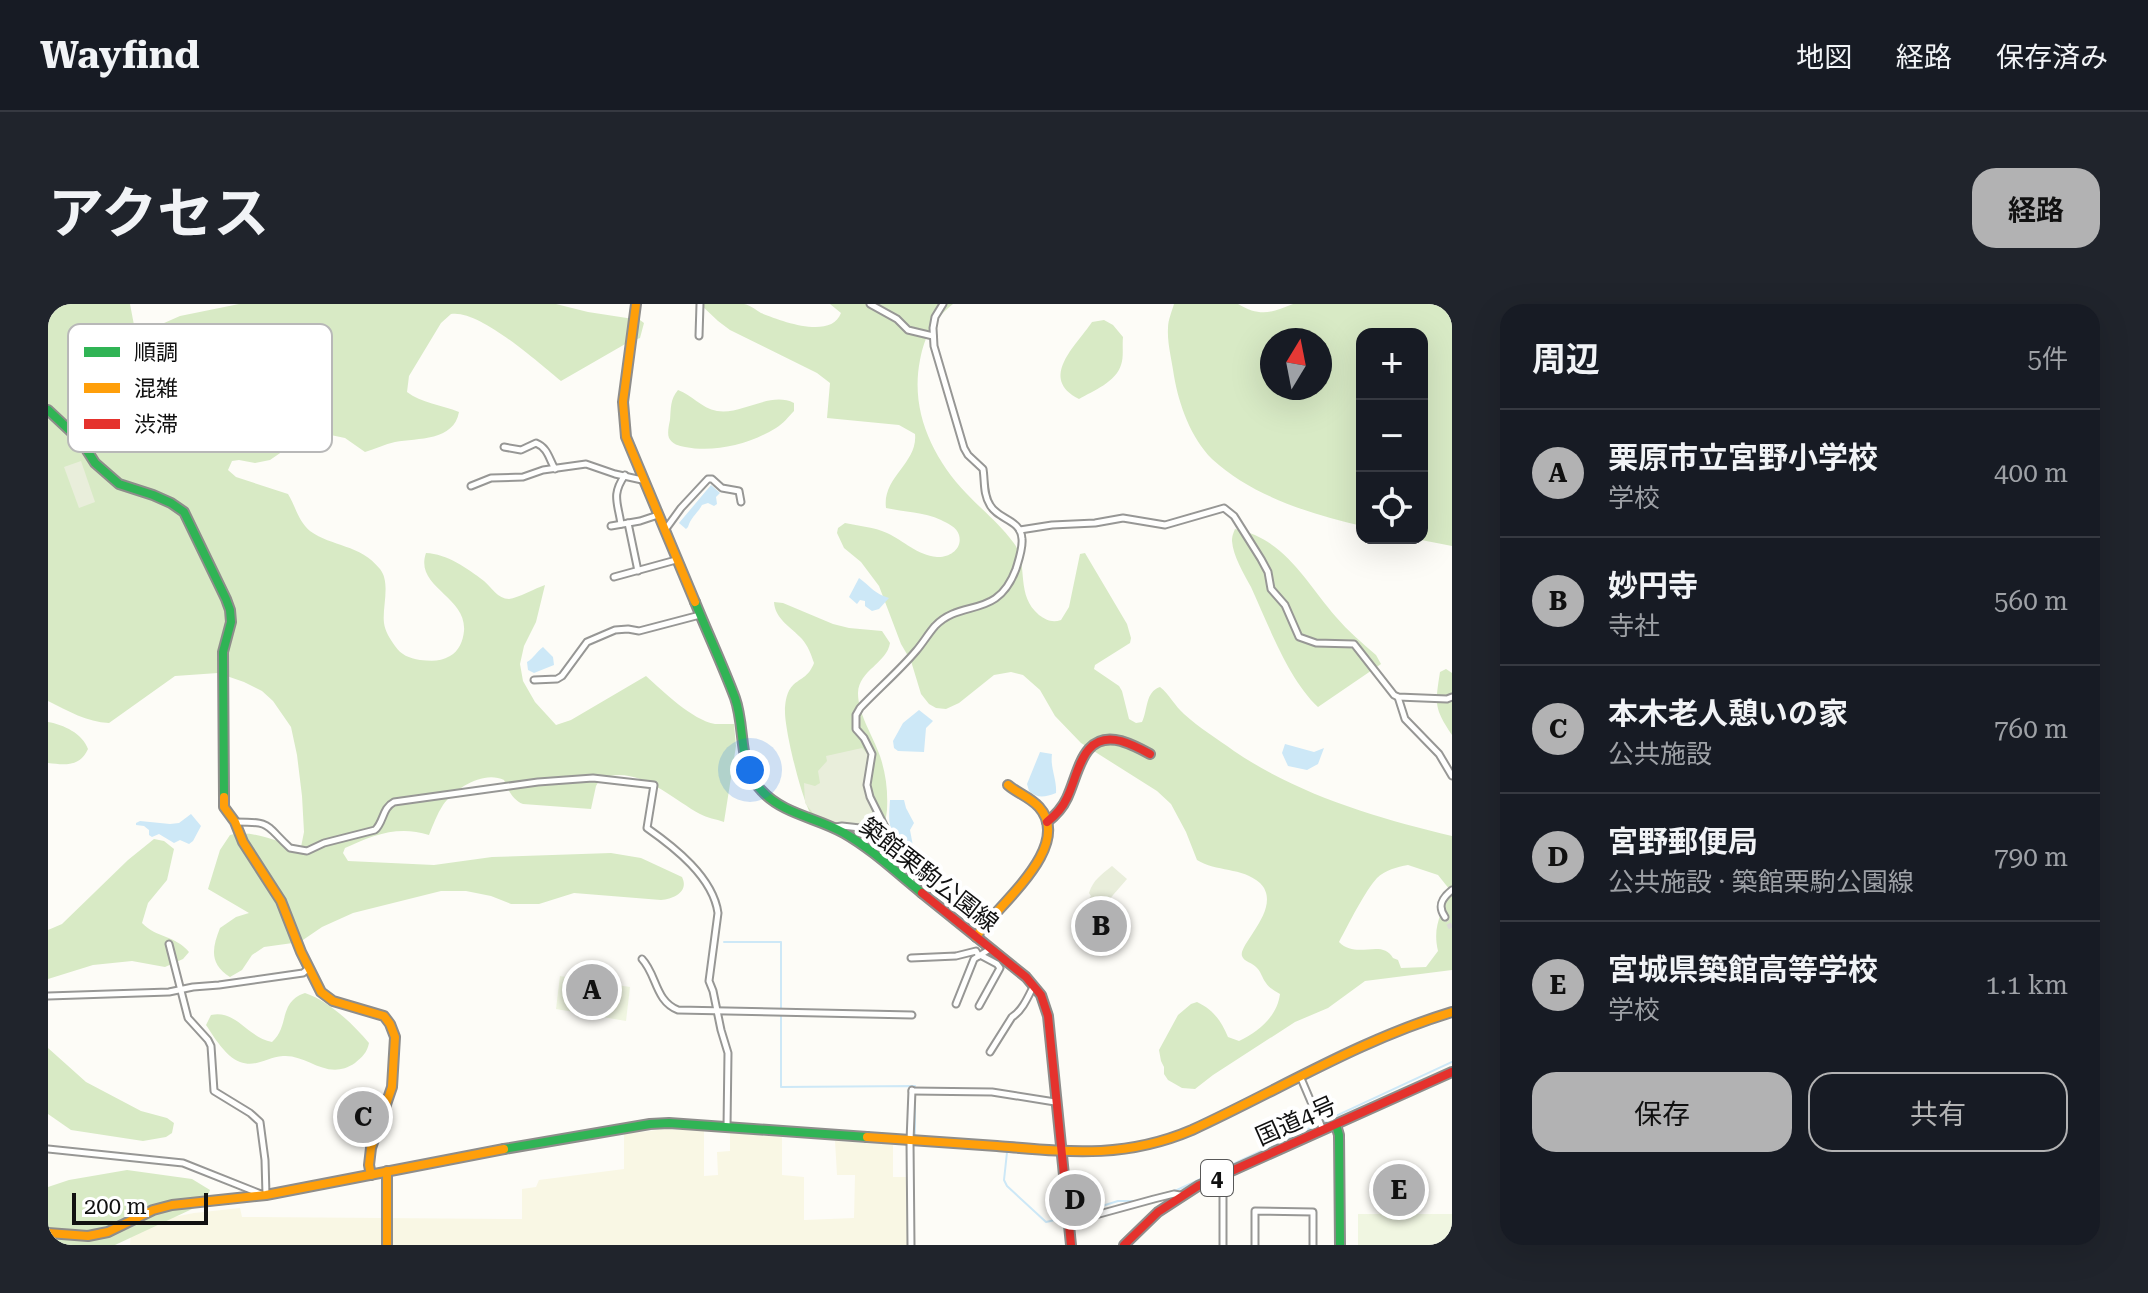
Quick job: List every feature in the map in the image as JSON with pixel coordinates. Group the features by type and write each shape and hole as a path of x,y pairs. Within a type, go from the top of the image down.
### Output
{"main road":[{"name":"築館栗駒公園線","path":"636,304 623,381 622,412 626,437 736,701 746,764 755,784 773,802 835,827 870,851 976,937 1041,995 1048,1016 1071,1245"},
{"path":"48,410 68,428"},
{"path":"88,452 101,469 119,484 153,495 184,512 230,610 231,622 223,652 224,807 281,901 321,992 333,1001 384,1016 395,1037 392,1087 371,1148 371,1175"},
{"path":"1047,822 1055,818 1064,806 1071,794 1082,755 1094,744 1116,740 1150,754"},
{"path":"976,937 983,925 1013,897 1048,837 1047,822 1037,804 1008,785"},
{"path":"48,1233 88,1236 108,1232 153,1210 172,1205 264,1195 650,1124 1061,1151 1137,1148 1165,1142 1387,1034 1452,1012"},
{"name":"国道4号","path":"1124,1245 1153,1215 1181,1195 1321,1125 1336,1125 1452,1072"},
{"path":"1336,1125 1339,1135 1340,1245"},
{"path":"387,1171 387,1245"}],"street":[{"path":"699,336 700,304"},
{"path":"870,304 897,319 908,330 933,336"},
{"path":"911,884 910,852 895,842 887,831 868,790 872,754 856,729 856,715 917,651 935,625 945,617 989,602 1000,595 1010,584 1022,547 1020,530 1015,523 991,508 985,495 983,469 968,455 959,435 933,336 935,317 943,304"},
{"path":"504,447 521,450 536,443 544,448 555,469"},
{"path":"471,486 491,478 523,477 543,470 586,464 642,480"},
{"path":"625,475 615,494 638,571"},
{"path":"664,531 708,479 722,488 739,491 741,502"},
{"path":"1020,530 1123,518 1165,525 1224,508 1234,516 1261,559 1268,572 1271,589 1285,605 1299,637 1316,643 1354,644 1398,697 1405,719 1439,754 1452,776"},
{"path":"611,526 658,515"},
{"path":"614,577 676,560"},
{"path":"534,680 562,676 587,642 615,630 639,631 700,615"},
{"path":"1398,697 1452,697"},
{"path":"235,822 265,824 290,848 307,851 324,843 375,830 385,810 394,802 538,782 593,778 654,785 647,828 664,840 702,878 717,903 709,981 728,1053 727,1128"},
{"path":"835,827 887,831"},
{"path":"1445,917 1440,907 1441,901 1452,890"},
{"path":"48,1149 183,1163 264,1195 265,1160 260,1122 214,1091 211,1046 188,1018 169,944"},
{"path":"956,1004 974,959 990,949"},
{"path":"911,958 956,956 976,951 997,964 1000,968 979,1006"},
{"path":"642,959 662,998 678,1010 912,1015"},
{"path":"48,996 153,993 303,973 309,968"},
{"path":"990,1052 1034,986"},
{"path":"1300,1076 1321,1125"},
{"path":"911,1245 910,1141 914,1091 992,1092 1055,1102"},
{"path":"1223,1175 1223,1245"},
{"path":"1068,1218 1181,1195"},
{"path":"1255,1245 1255,1211 1313,1212 1313,1245"}],"shaded area":[{"path":"666,1129 704,1131 704,1176 718,1175 717,1152 730,1151 730,1133 782,1137 782,1175 804,1177 804,1220 854,1218 855,1175 837,1175 835,1141 893,1145 893,1177 907,1177 907,1245 130,1245 131,1230 163,1219 240,1208 242,1217 522,1219 522,1189 536,1187 539,1180 624,1169 624,1134"}],"green space":[{"path":"48,304 130,304 134,324 68,324 68,452 282,452 270,460 255,463 232,461 228,470 236,477 288,494 310,531 355,550 380,569 385,581 385,629 397,649 406,656 432,661 443,659 456,651 463,638 463,619 458,609 427,575 424,565 426,553 434,554 464,567 505,598 517,597 545,585 536,622 524,646 520,664 523,681 535,702 556,725 571,720 646,676 697,717 715,724 734,724 736,746 724,822 703,815 653,784 627,775 600,779 591,809 523,804 509,791 504,780 488,777 470,782 448,799 429,835 396,831 345,848 343,853 348,861 434,865 492,857 611,853 641,858 682,877 682,890 671,898 661,900 574,893 539,904 511,904 466,891 441,891 353,913 322,927 300,942 264,947 252,955 242,970 230,977 215,961 215,942 220,928 236,917 249,913 208,889 220,850 230,835 257,835 301,847 304,832 302,796 291,727 262,691 218,673 175,676 109,723 85,718 48,701"},
{"path":"239,304 556,304 644,323 640,338 561,381 492,328 463,315 451,314 441,323 409,376 407,392 459,412 456,421 443,433 395,442 365,452 345,438 332,435 332,324 162,324 180,316"},
{"path":"700,304 744,304 781,320 817,327 836,321 841,313 830,304 953,304 935,322 922,351 918,379 921,415 926,432 943,464 1018,550 1024,588 1031,607 1047,620 1061,620 1069,607 1080,554 1085,553 1127,624 1131,638 1130,643 1095,665 1094,669 1119,686 1129,719 1142,722 1149,697 1160,687 1196,724 1259,767 1339,803 1452,836 1452,970 1365,981 1328,1008 1295,1022 1195,1089 1182,1088 1168,1080 1159,1050 1178,1015 1191,1004 1197,1002 1212,1012 1228,1037 1239,1041 1260,1028 1275,1010 1280,994 1242,956 1264,913 1266,893 1253,878 1197,860 1171,804 1157,791 1081,743 1055,716 1040,690 1023,675 1011,672 994,675 959,703 946,709 929,704 921,694 911,661 901,644 879,586 861,562 844,548 837,533 845,523 872,528 923,554 937,557 950,554 957,548 959,535 949,524 928,515 886,508 889,487 911,453 915,434 899,425 827,418 830,383 817,373 718,321","holes":["1408,865 1438,875 1450,890 1437,927 1438,951 1426,967 1401,968 1398,960 1388,952 1353,949 1339,942 1362,899 1380,875"]},
{"path":"1174,304 1238,304 1253,311 1266,312 1293,304 1452,304 1452,546 1428,541 1428,328 1356,328 1356,524 1282,502 1245,483 1212,459 1187,420 1176,387 1169,322"},
{"path":"1104,320 1123,337 1121,365 1109,381 1079,399 1067,391 1061,381 1064,362 1092,322"},
{"path":"678,390 717,411 785,400 794,403 794,411 776,428 755,439 720,448 696,449 674,443 668,436 671,404"},
{"path":"81,461 95,502 79,508 64,467"},
{"path":"1235,529 1267,542 1293,563 1341,622 1376,655 1381,664 1318,707 1288,666 1239,565 1232,541"},
{"path":"774,602 833,624 882,631 890,643 884,656 863,678 858,693 863,717 882,763 887,789 884,825 879,836 872,840 854,841 838,835 816,821 809,810 795,766 785,712 792,686 806,675 814,663 806,644 780,618"},
{"path":"1446,669 1452,673 1452,735 1437,705 1440,672"},
{"path":"48,722 66,728 81,738 88,749 81,759 66,764 48,763"},
{"path":"862,748 869,755 863,784 877,827 816,817 805,803 804,783 815,786 820,783 818,771 827,761 826,756"},
{"path":"154,839 164,841 174,849 167,880 148,903 142,923 178,942 189,952 183,959 165,967 132,961 93,965 48,979 48,930 62,924"},
{"path":"1112,866 1127,879 1100,910 1088,900 1091,896 1089,893 1095,881"},
{"path":"560,976 630,987 626,1021 556,1009"},
{"path":"305,993 340,1014 369,1043 366,1052 355,1063 335,1070 283,1056 246,1064 225,1051 206,1025 211,1015 228,1016 272,1042 281,1029 291,1002"},
{"path":"48,1048 86,1082 141,1111 167,1118 174,1123 172,1133 143,1141 71,1130 48,1114"},
{"path":"127,1170 192,1179 210,1190 205,1203 115,1245 48,1245 48,1187 69,1180"},
{"path":"1358,1214 1452,1214 1452,1245 1358,1245"}],"water":[{"path":"711,485 720,493 716,497 717,504 702,505 686,529 679,523"},
{"path":"859,578 889,598 879,609 872,611 865,606 865,601 860,600 857,604 849,597"},
{"path":"543,647 553,657 554,665 534,673 528,670 527,662"},
{"path":"919,710 933,721 926,728 924,752 898,751 893,741 903,723"},
{"path":"1285,744 1314,752 1324,748 1318,764 1307,770 1288,766 1282,753"},
{"path":"1040,752 1052,754 1056,793 1048,796 1035,795 1029,791 1027,784"},
{"path":"890,800 904,800 914,823 910,830 913,846 910,847 893,833 889,817"},
{"path":"191,814 201,826 189,844 180,840 174,843 159,834 152,837 144,826 136,825 140,821 179,823"}],"waterway":[{"path":"724,942 781,942 781,1087 915,1088"},
{"path":"1147,1198 1177,1190 1452,1062"},
{"path":"915,1095 915,1136 1008,1143 1004,1180 1007,1186 1046,1222 1064,1218"},
{"path":"1070,1216 1118,1201 1137,1201"}],"tunnel":[{"path":"1445,917 1452,930"}],"traffic: fast":[{"path":"48,410 68,429"},
{"path":"88,452 95,463 119,484 153,495 184,512 226,599 231,622 223,652 224,797"},
{"path":"695,602 735,698 745,759 754,781 780,805 854,839 922,893"},
{"path":"504,1149 669,1123 867,1137"},
{"path":"1336,1125 1339,1135 1340,1245"}],"traffic: slow":[{"path":"636,304 623,402 626,437 695,602"},
{"path":"976,937 1028,876 1047,840 1047,823 1039,807 1008,785"},
{"path":"224,797 224,807 235,822 243,842 281,901 321,992 333,1001 384,1016 390,1024 395,1037 392,1087 371,1148 371,1175"},
{"path":"867,1137 1072,1151 1143,1146 1192,1130 1351,1051 1452,1012"},
{"path":"48,1233 88,1236 108,1232 153,1210 172,1205 266,1195 504,1149"},
{"path":"387,1171 387,1245"}],"traffic: jam":[{"path":"1047,822 1063,805 1084,756 1098,742 1121,741 1150,754"},
{"path":"922,893 1026,977 1041,995 1048,1016 1071,1245"},
{"path":"1124,1245 1158,1212 1198,1186 1452,1072"}],"place":[{"name":"妙円寺","path":"1101,926"},
{"name":"栗原市立宮野小学校","path":"592,990"},
{"name":"本木老人憩いの家","path":"363,1117"},
{"name":"宮城県築館高等学校","path":"1399,1190"},
{"name":"宮野郵便局","path":"1075,1200"}]}
